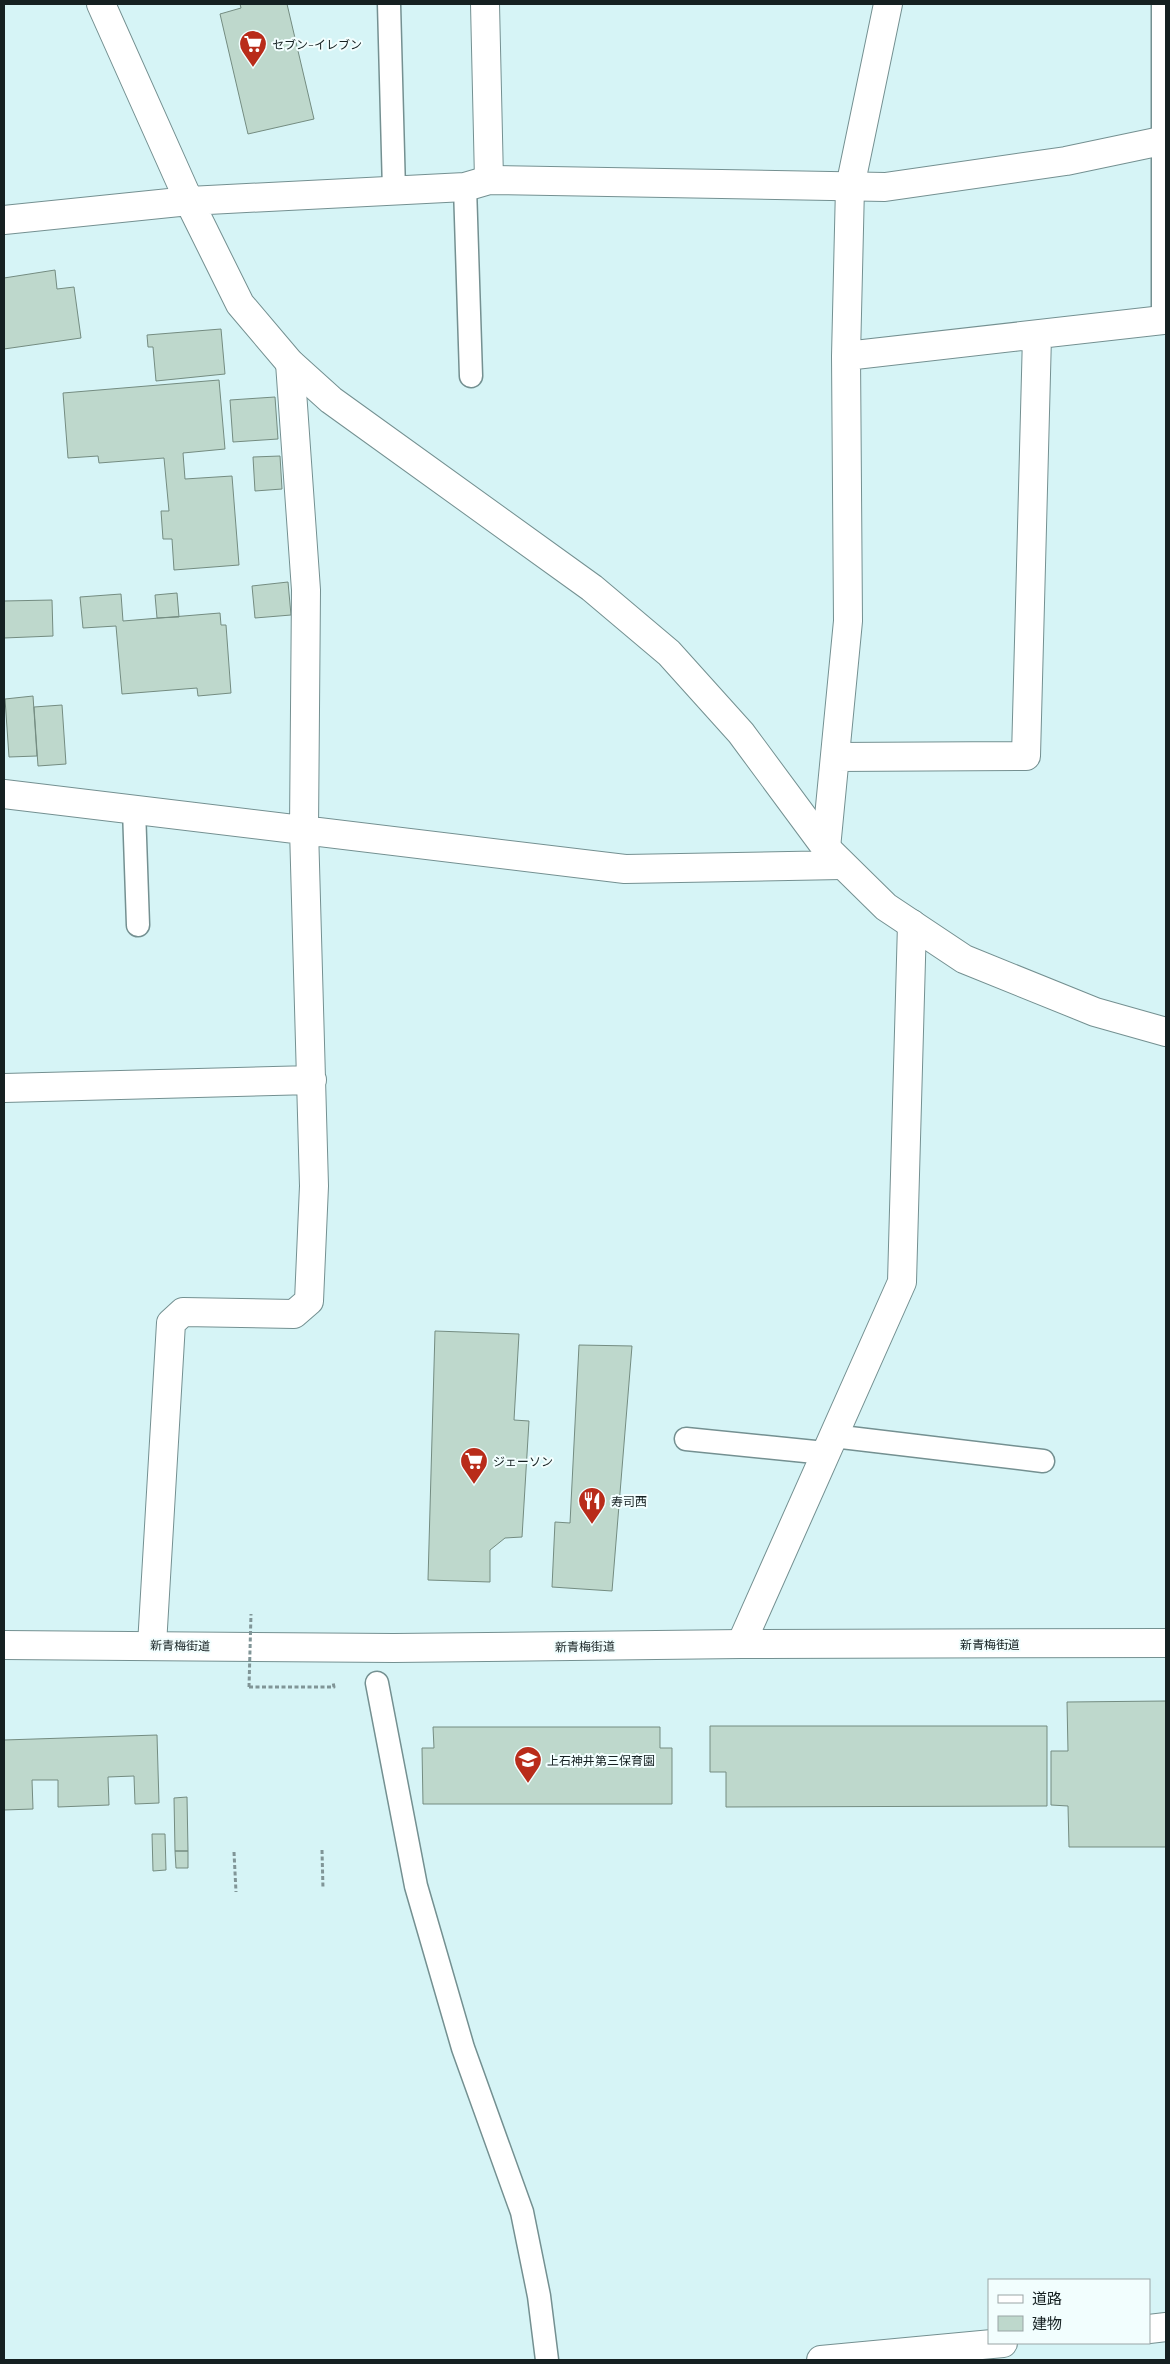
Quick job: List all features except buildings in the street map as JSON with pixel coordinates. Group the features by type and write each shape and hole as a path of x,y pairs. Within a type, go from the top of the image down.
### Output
{"street":[{"path":"101,4 189,201 240,304 290,363 330,400 592,588 669,653 742,733 834,857 886,907 964,959 1095,1012 1166,1032"},
{"path":"477,183 485,4"},
{"path":"834,857 835,756 848,621 846,356 850,187 888,4"},
{"path":"4,220 189,201 394,191 477,183 885,187 1066,161 1164,140"},
{"path":"846,356 1037,336 1163,320"},
{"path":"835,756 1026,756 1037,336"},
{"path":"152,1645 171,1323 183,1312 294,1314 309,1300 314,1186 304,829 306,590 290,363"},
{"path":"4,794 625,869 834,857"},
{"path":"741,1644 902,1282 912,924"},
{"path":"4,1088 312,1080"},
{"name":"新青梅街道","path":"4,1645 394,1648 741,1644 1166,1643"},
{"path":"1150,2329 1166,2327"},
{"path":"821,2360 992,2344"}],"lane":[{"path":"389,4 394,191"},
{"path":"1163,4 1163,320"},
{"path":"471,376 477,183"},
{"path":"134,809 138,925"},
{"path":"686,1439 829,1445 1043,1461"},
{"path":"377,1683 416,1886 463,2048 522,2212 539,2296 547,2360"}],"path":[{"path":"251,1614 249,1687 334,1688 334,1682"},
{"path":"322,1850 323,1889"},
{"path":"234,1852 236,1892"}],"place":[{"name":"セブン-イレブン","path":"253,68"},
{"name":"ジェーソン","path":"474,1485"},
{"name":"寿司西","path":"592,1525"},
{"name":"上石神井第三保育園","path":"528,1784"}]}
